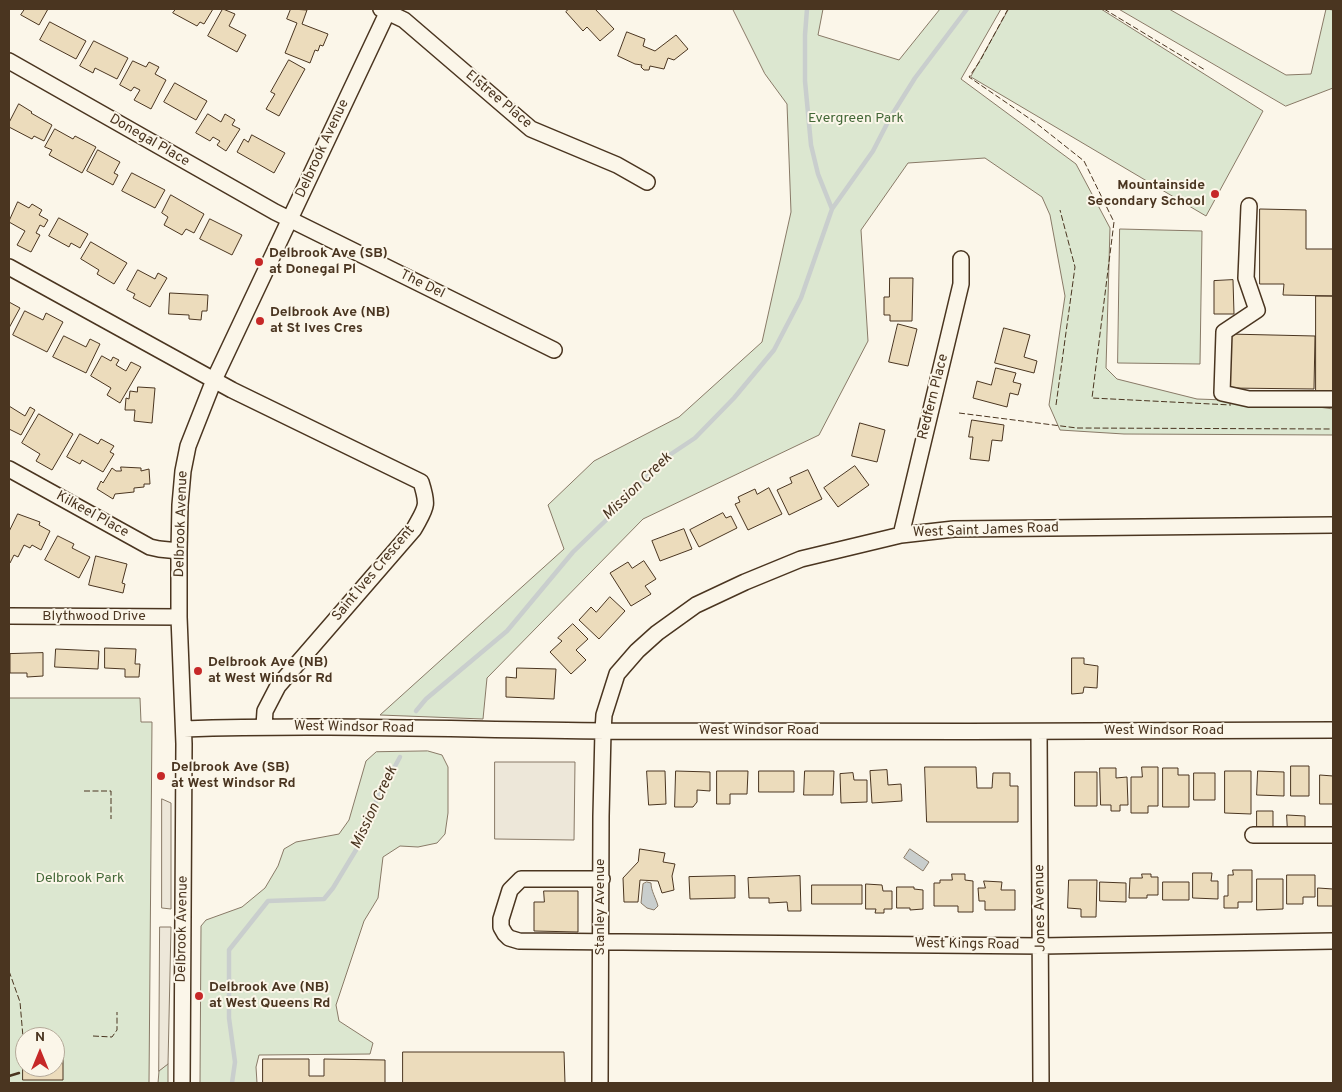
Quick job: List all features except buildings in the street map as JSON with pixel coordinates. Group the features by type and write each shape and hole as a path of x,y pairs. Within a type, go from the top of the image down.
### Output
{"street":[{"name":"Elstree Place","path":"386,10 404,20 531,129 617,165 647,182"},
{"name":"Delbrook Avenue","path":"182,1083 184,729 179,617 180,505 183,471 188,446 214,380 386,10"},
{"name":"Donegal Place","path":"9,60 290,220"},
{"path":"1249,206 1246,278 1257,310 1224,332 1222,393 1249,399 1333,399"},
{"name":"The Del","path":"290,220 554,350"},
{"name":"Redfern Place","path":"901,535 961,284 961,259"},
{"path":"9,268 214,380"},
{"name":"Saint Ives Crescent","path":"214,380 421,482 426,496 426,506 414,529 278,686 265,712 264,726"},
{"name":"Kilkeel Place","path":"9,469 150,547 180,551"},
{"name":"West Saint James Road","path":"603,731 604,715 617,674 637,651 657,633 696,605 801,558 901,535 954,529 1333,525"},
{"name":"Blythwood Drive","path":"9,616 179,617"},
{"name":"West Windsor Road","path":"184,729 264,726 603,731 1039,732 1333,730"},
{"name":"Stanley Avenue","path":"600,1083 603,731"},
{"name":"Jones Avenue","path":"1039,732 1041,1083"},
{"path":"1253,835 1333,835"},
{"name":"West Kings Road","path":"602,879 522,878 510,890 501,919 501,927 508,938 519,941 600,940 1041,946 1333,941"}],"green space":[{"name":"Evergreen Park","path":"733,9 823,9 818,35 899,60 940,9 1001,9 961,79 1076,164 1110,228 1106,368 1117,379 1197,399 1282,402 1333,409 1333,435 1124,434 1060,430 1049,405 1065,296 1050,215 1042,197 985,158 908,163 861,230 868,341 819,435 643,519 487,678 483,719 380,715 564,549 548,505 594,461 679,417 762,342 791,212 787,104 765,74"},
{"path":"1009,9 1101,9 1263,111 1206,216 971,77"},
{"path":"1119,9 1169,9 1286,75 1311,74 1326,9 1333,10 1333,88 1286,106"},
{"path":"1120,229 1202,231 1200,364 1118,363"},
{"name":"Delbrook Park","path":"9,698 140,698 141,722 152,722 149,1083 9,1083"},
{"path":"428,751 442,755 448,767 448,813 445,834 437,843 418,847 400,846 383,857 378,898 364,921 336,1005 339,1021 373,1043 370,1054 259,1055 256,1067 257,1083 200,1083 201,926 206,920 242,907 265,888 278,866 284,849 296,842 339,834 349,820 366,761 376,752"},
{"path":"168,1064 168,1083 158,1083 159,1071"}],"shaded area":[{"path":"495,762 575,762 574,840 495,839"},
{"path":"162,799 171,803 171,909 162,908"},
{"path":"910,849 929,862 923,871 904,858"},
{"path":"651,883 658,906 654,910 647,908 641,903 643,884"},
{"path":"160,927 171,927 168,1064 159,1071"}],"waterway":[{"path":"807,9 805,81 811,145 818,174 832,209"},
{"name":"Mission Creek","path":"416,711 426,699 507,631 573,552 629,498 662,460 695,438 734,398 774,350 801,298 832,209 873,151 890,118 915,78 967,9"},
{"name":"Mission Creek","path":"232,1083 235,1062 229,1018 229,950 268,901 324,899 333,888 359,845 376,801 400,757"}],"fence":[{"path":"1008,9 980,61 969,77 1036,123 1084,161 1114,222 1092,398 1231,405"},
{"path":"1104,9 1205,70"},
{"path":"1056,405 1075,267 1060,210"},
{"path":"959,413 1077,428 1333,429"},
{"path":"84,791 111,791 111,819"},
{"path":"9,971 20,1002 22,1027"},
{"path":"93,1036 112,1037 117,1030 117,1012"},
{"path":"66,1083 141,1083"}],"wall":[{"path":"9,1076 15,1074"}],"place":[{"name":"Mountainside Secondary School","path":"1215,194"},
{"name":"Delbrook Ave (SB) at Donegal Pl","path":"259,262"},
{"name":"Delbrook Ave (NB) at St Ives Cres","path":"260,321"},
{"name":"Delbrook Ave (NB) at West Windsor Rd","path":"198,671"},
{"name":"Delbrook Ave (SB) at West Windsor Rd","path":"161,776"},
{"name":"Delbrook Ave (NB) at West Queens Rd","path":"199,996"}]}
